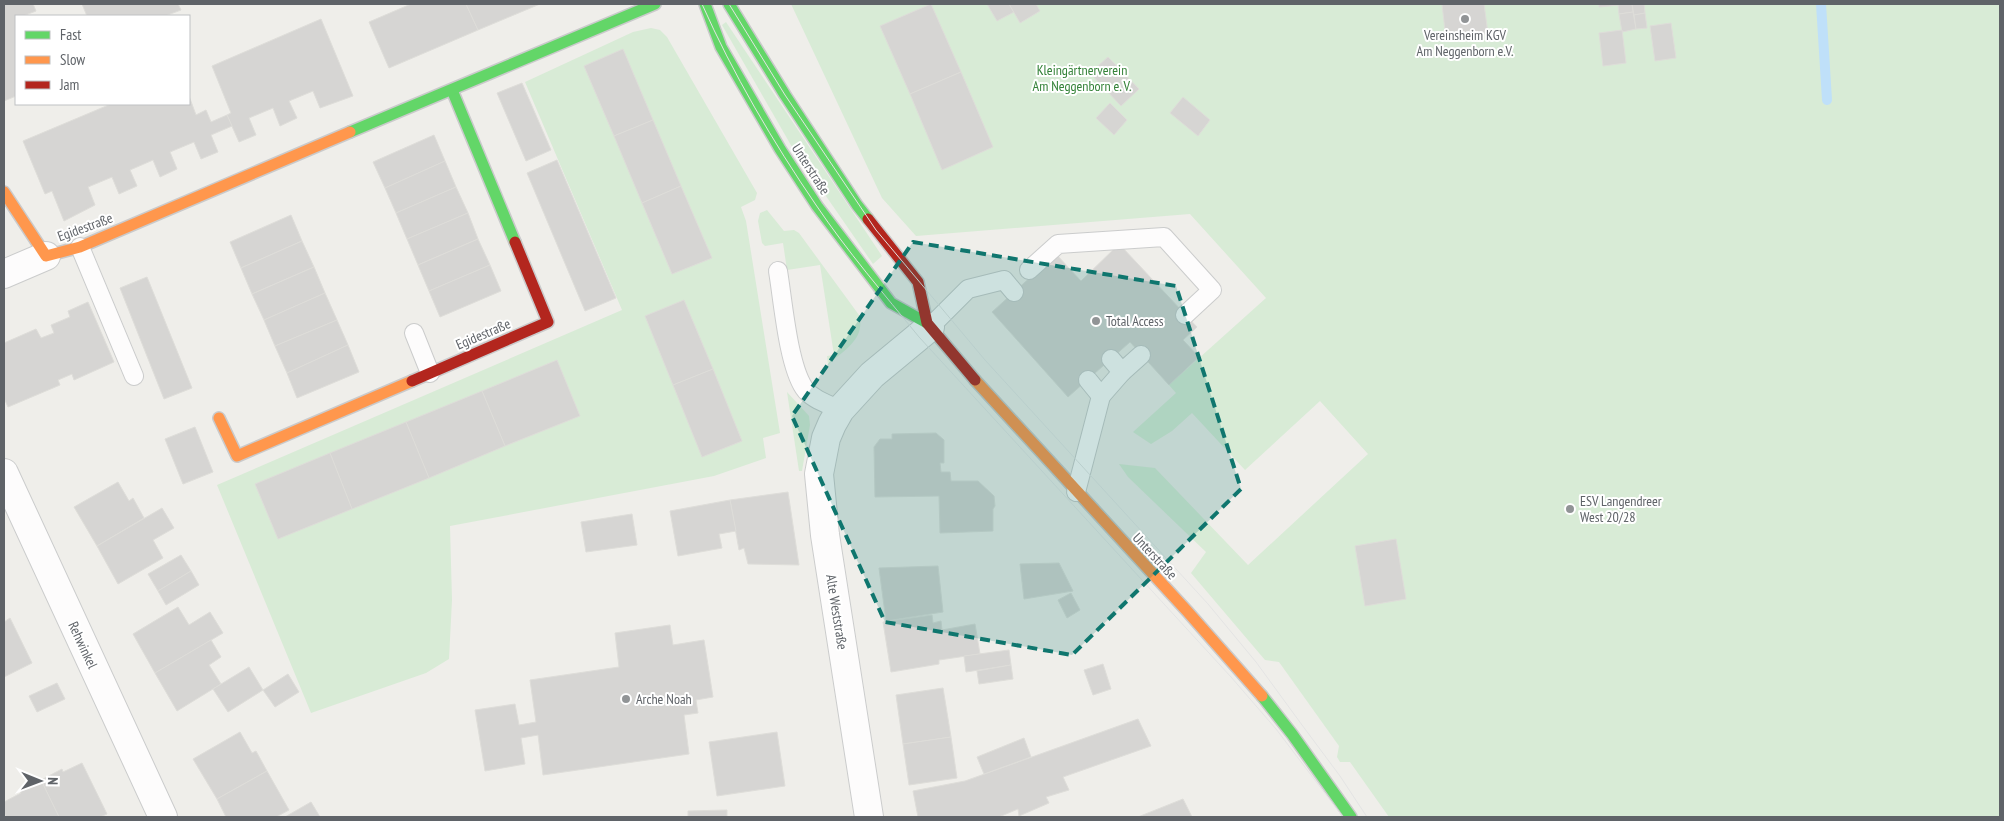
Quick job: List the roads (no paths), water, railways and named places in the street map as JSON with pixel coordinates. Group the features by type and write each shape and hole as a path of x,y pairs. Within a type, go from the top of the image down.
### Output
{"main road":[{"name":"Egidestraße","path":"4,192 46,256 80,247 385,115 452,90 655,4"},
{"name":"Unterstraße","path":"705,4 721,47 775,141 817,206 891,303 929,325 971,377 1216,644 1272,709 1351,817"},
{"name":"Unterstraße","path":"729,4 785,95 857,205 918,282 929,325"},
{"name":"Egidestraße","path":"219,418 237,456 548,322 452,90"}],"street":[{"path":"4,274 46,256"},
{"name":"Alte Weststraße","path":"869,817 825,535 820,474 826,438 840,410 872,375 929,325"},
{"name":"Rehwinkel","path":"4,473 163,817"}],"lane":[{"path":"929,325 968,289 1009,286 1032,272 1058,244 1164,237 1212,290 1186,315"},
{"path":"80,247 134,376"},
{"path":"778,271 793,361 804,389 816,399 840,410"},
{"path":"414,333 430,373"},
{"path":"1076,492 1101,396 1117,366 1141,355"},
{"path":"1088,380 1101,396"}],"waterway":[{"path":"1821,4 1827,100"}],"tram line":[{"path":"702,4 740,82 769,132 816,205 853,256 919,337 1231,677 1276,729 1343,817"},
{"path":"729,4 785,95 876,230 985,360 1208,604 1256,662 1340,776 1367,817"}],"place":[{"name":"Vereinsheim KGV Am Neggenborn e.V.","path":"1465,19"},
{"name":"Total Access","path":"1096,321"},
{"name":"ESV Langendreer West 20/28","path":"1570,509"},
{"name":"Arche Noah","path":"626,699"}],"park label":[{"name":"Kleingärtnerverein Am Neggenborn e. V.","path":"1082,78"}]}
